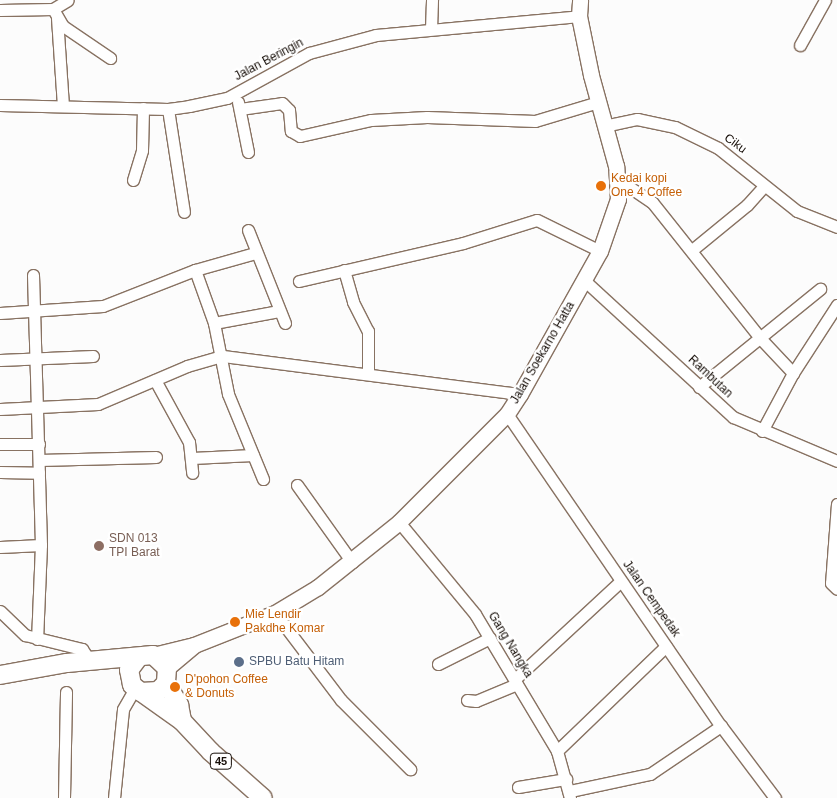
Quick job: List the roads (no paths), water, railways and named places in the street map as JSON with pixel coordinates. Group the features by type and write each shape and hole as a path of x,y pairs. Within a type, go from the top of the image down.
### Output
{"highway":[{"path":"0,675 93,661 145,657"},
{"path":"145,657 129,670 136,689 153,693 166,676"},
{"name":"45","path":"145,657 166,676 179,705 182,722"},
{"name":"45","path":"93,661 182,722 211,752 263,798"}],"main road":[{"name":"Jalan Soekarno Hatta","path":"145,657 194,645 295,603 352,562 399,522 507,414 585,281 615,214 618,180 579,16 580,0"},
{"name":"Jalan Soekarno Hatta","path":"166,676 194,645"}],"street":[{"path":"63,106 55,14 68,0"},
{"path":"431,29 432,0"},
{"path":"800,46 825,0"},
{"path":"0,10 55,14 110,58"},
{"name":"Jalan Beringin","path":"0,104 168,109 236,93 309,54 340,43 376,35 579,16"},
{"path":"236,93 248,152"},
{"path":"240,109 282,103 289,110 291,131 300,136 380,120 427,117 535,121 598,102"},
{"path":"133,180 142,150 143,108"},
{"path":"168,109 184,212"},
{"name":"Ciku","path":"604,126 636,119 675,127 718,148 763,187 796,211 837,227"},
{"path":"618,180 652,202 692,250 760,339 793,374"},
{"path":"692,250 747,205 763,187"},
{"path":"299,281 463,243 537,220 551,224 600,251"},
{"path":"248,230 255,253 285,322"},
{"path":"0,313 103,306 195,270 255,253"},
{"path":"195,270 214,323 223,356 228,394 263,479"},
{"path":"344,270 353,302 368,331 368,374"},
{"path":"33,275 36,311 41,545 37,639"},
{"name":"Rambutan","path":"585,281 733,417 762,431 837,461"},
{"path":"699,387 820,290"},
{"path":"762,431 793,374 837,304"},
{"path":"214,323 279,311"},
{"path":"0,360 93,356"},
{"path":"0,409 98,404 155,380 223,356 520,394"},
{"path":"155,380 184,430 192,458 192,473"},
{"name":"Jalan Cempedak","path":"507,414 721,726 774,798"},
{"path":"0,444 39,444"},
{"path":"192,458 253,455"},
{"path":"39,460 156,457"},
{"path":"0,472 39,473"},
{"path":"297,485 352,562"},
{"path":"837,504 831,583 837,589"},
{"name":"Gang Nangka","path":"399,522 475,614 557,751 570,795"},
{"path":"0,547 41,545"},
{"path":"467,700 476,701 516,682 621,581"},
{"path":"0,610 25,634 37,639 82,649 93,661"},
{"path":"274,613 341,700 410,769"},
{"path":"438,664 490,638"},
{"path":"557,751 666,646"},
{"path":"114,798 123,709 136,689"},
{"path":"64,798 66,692"},
{"path":"570,795 650,774 721,726"},
{"path":"518,787 566,779"}],"place":[{"name":"Kedai kopi One 4 Coffee","path":"601,186"},
{"name":"SDN 013 TPI Barat","path":"99,546"},
{"name":"Mie Lendir Pakdhe Komar","path":"235,622"},
{"name":"SPBU Batu Hitam","path":"239,662"},
{"name":"D'pohon Coffee & Donuts","path":"175,687"}]}
